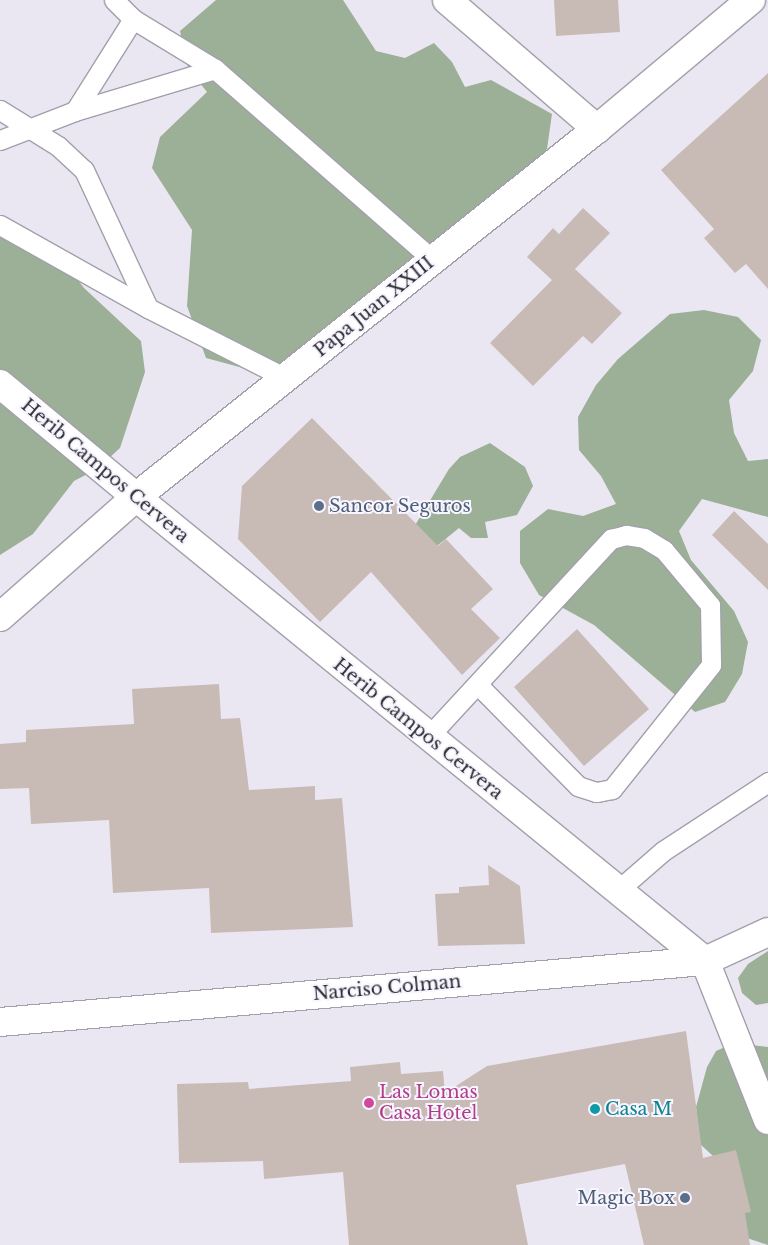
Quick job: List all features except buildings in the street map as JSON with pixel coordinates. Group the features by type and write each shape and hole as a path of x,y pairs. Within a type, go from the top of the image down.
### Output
{"street":[{"path":"448,0 597,130"},
{"name":"Papa Juan XXIII","path":"0,617 136,497 597,130 751,0"},
{"name":"Herib Campos Cervera","path":"0,384 616,892 705,960"},
{"name":"Narciso Colman","path":"0,1022 705,960 768,932"},
{"path":"705,960 768,1120"}],"lane":[{"path":"114,0 133,19 215,69 433,260"},
{"path":"75,111 133,19"},
{"path":"0,140 29,126 215,69"},
{"path":"0,110 29,126 84,170 148,308"},
{"path":"0,225 148,308 286,378"},
{"path":"428,737 611,539 626,535 644,538 664,550 710,605 711,665 612,789 596,792 578,786 478,685"},
{"path":"616,892 663,851 768,782"}],"green space":[{"path":"216,0 343,0 376,51 405,58 434,43 452,62 465,87 491,80 552,114 547,149 519,184 284,379 206,358 187,306 192,230 152,168 160,137 207,92 188,68 180,31"},
{"path":"0,231 50,244 84,288 141,341 145,372 120,448 97,469 74,481 33,534 0,555"},
{"path":"704,310 738,317 761,340 753,371 729,400 734,433 748,461 768,459 768,517 702,499 679,531 691,560 734,611 748,642 742,674 725,702 695,712 594,625 539,595 520,563 520,531 548,509 583,516 616,504 601,476 579,450 578,417 596,385 618,359 670,314"},
{"path":"490,443 525,467 533,486 517,515 485,522 488,538 471,538 459,528 432,550 408,537 449,469 460,457"},
{"path":"768,951 768,1003 756,1005 742,993 738,978 748,964"},
{"path":"734,1043 768,1047 768,1245 744,1237 725,1167 700,1144 696,1107 707,1067 716,1051"}],"place":[{"name":"Sancor Seguros","path":"319,506"},
{"name":"Las Lomas Casa Hotel","path":"369,1103"},
{"name":"Casa M","path":"595,1109"},
{"name":"Magic Box","path":"685,1198"}]}
